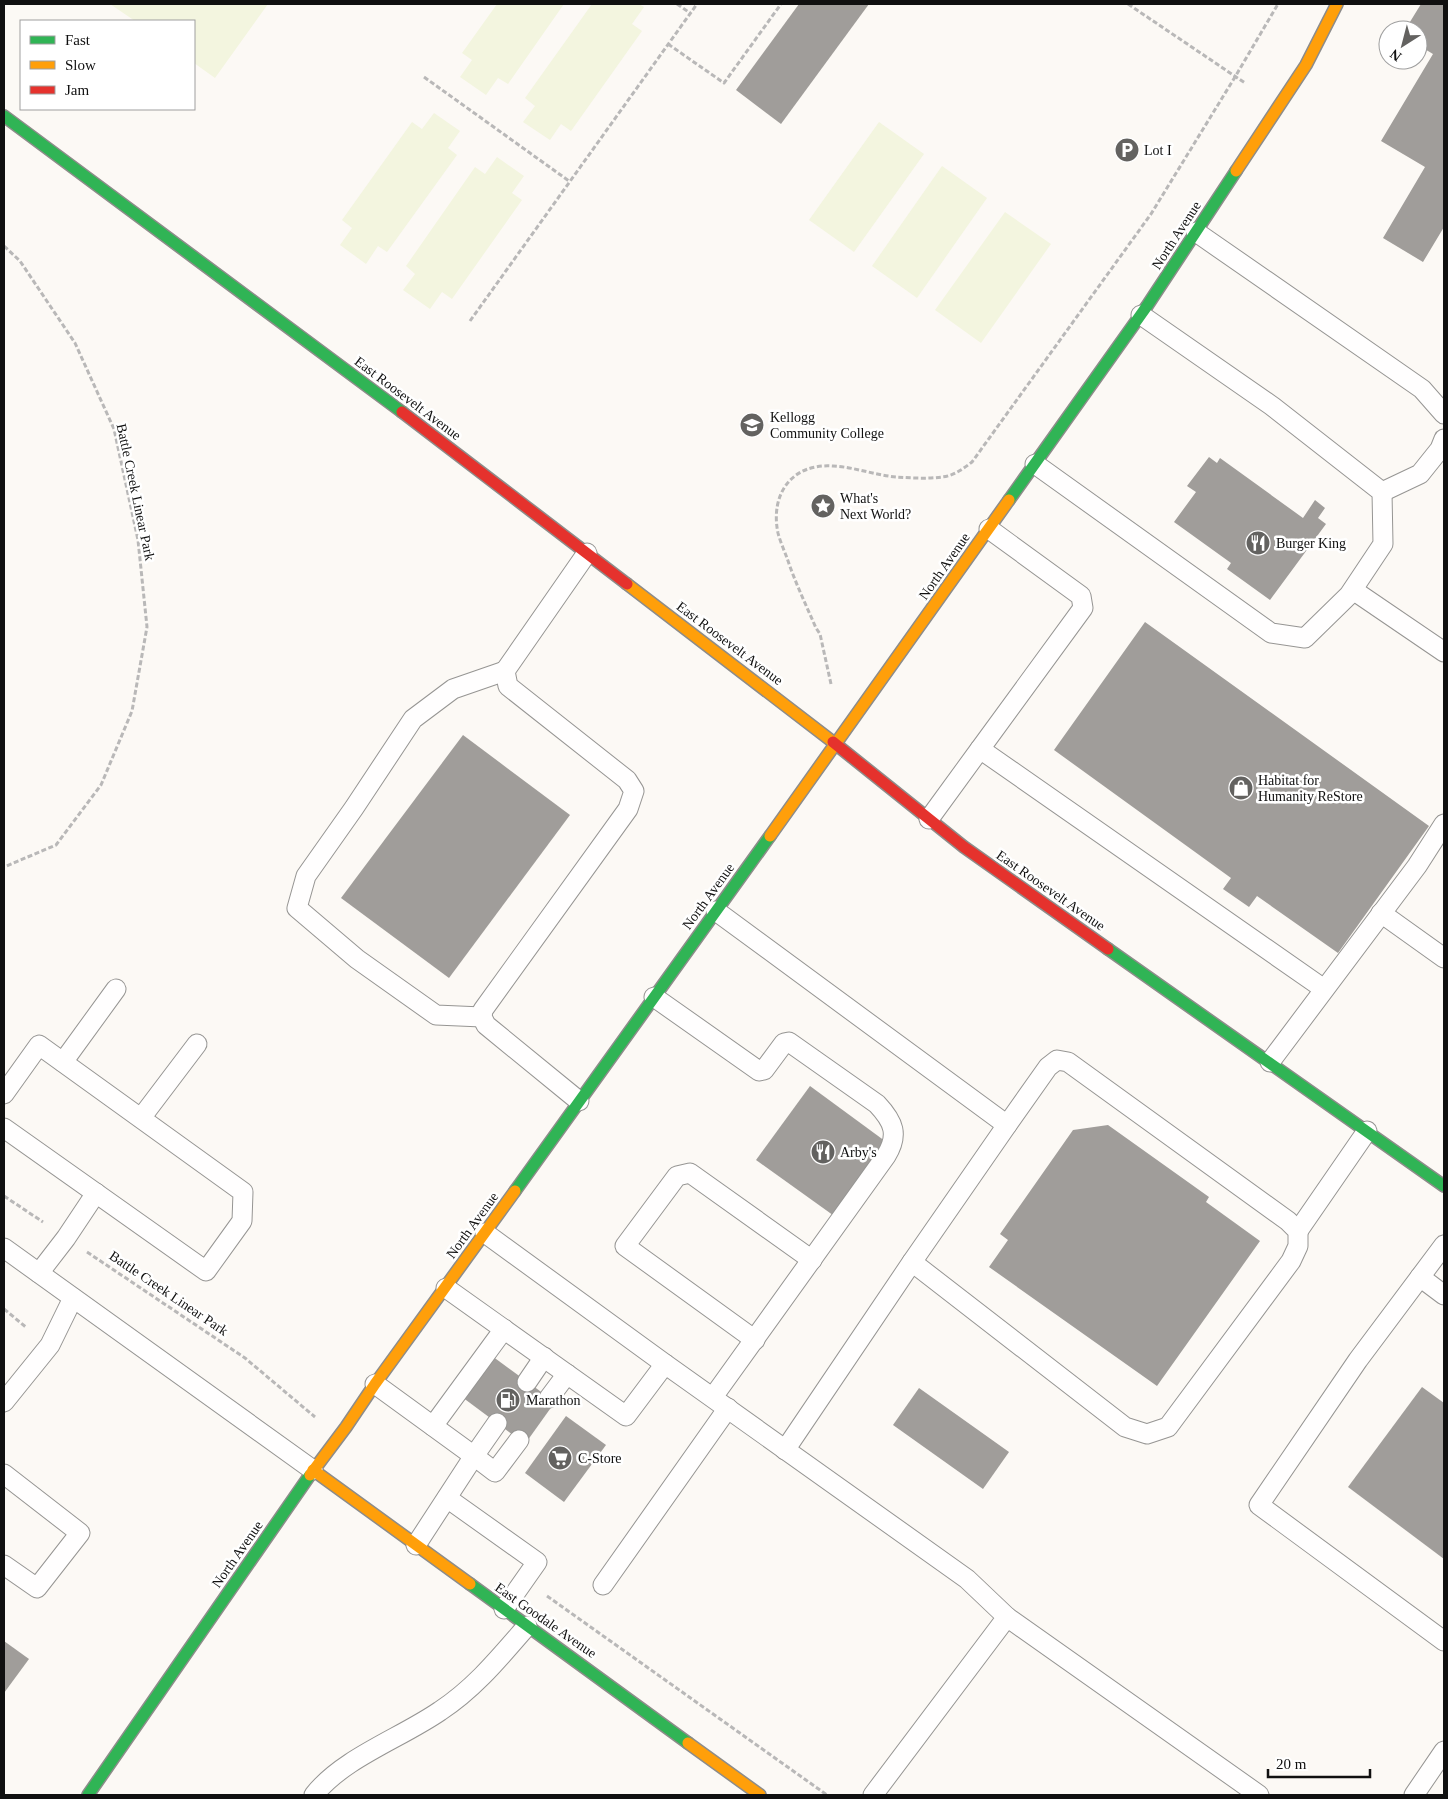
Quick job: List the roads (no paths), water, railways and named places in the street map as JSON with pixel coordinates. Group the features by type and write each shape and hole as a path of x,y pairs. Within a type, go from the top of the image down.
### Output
{"street":[{"name":"North Avenue","path":"95,1793 313,1470 346,1427 375,1384 446,1288 836,744 1141,315 1306,65 1337,4"},
{"name":"East Roosevelt Avenue","path":"4,116 441,441 836,744 964,847 1444,1186"},
{"name":"East Goodale Avenue","path":"313,1470 760,1795"}],"lane":[{"path":"1196,232 1422,389 1444,414"},
{"path":"1141,315 1272,406 1382,492"},
{"path":"1382,492 1420,474 1440,449 1444,439"},
{"path":"1035,464 1271,633 1305,638 1353,590 1382,544 1382,492"},
{"path":"929,819 1083,608 1081,596 989,529"},
{"path":"482,1017 436,1015 357,959 297,908 306,876 354,808 413,718 453,689 505,671 587,553"},
{"path":"1353,590 1444,652"},
{"path":"505,671 508,686 627,780 634,792 628,809 484,1010 482,1017 486,1025 579,1101"},
{"path":"980,749 1324,990"},
{"path":"1270,1062 1417,866 1444,824"},
{"path":"716,911 1007,1125"},
{"path":"1382,913 1444,958"},
{"path":"63,1062 116,989"},
{"path":"654,997 759,1071 764,1070 784,1043 789,1042 877,1104 886,1114 892,1125 894,1137 892,1146 886,1156 713,1397"},
{"path":"141,1118 197,1044"},
{"path":"4,1094 39,1045 243,1192 242,1221 206,1271 4,1128"},
{"path":"785,1450 1007,1125 1048,1067 1057,1060 1068,1062 1288,1221 1298,1231"},
{"path":"912,1262 1125,1427 1147,1434 1168,1428 1291,1262 1298,1246 1298,1231 1367,1130"},
{"path":"755,1340 625,1246 677,1176 690,1173 812,1260"},
{"path":"39,1273 66,1238 96,1193"},
{"path":"485,1233 967,1579 1007,1618 1259,1795"},
{"path":"1444,1245 1358,1360 1259,1505 1444,1641"},
{"path":"4,1248 313,1470"},
{"path":"1420,1277 1444,1295"},
{"path":"446,1288 626,1416 665,1364"},
{"path":"4,1402 50,1345 73,1298"},
{"path":"432,1426 504,1329"},
{"path":"527,1382 544,1357"},
{"path":"549,1398 567,1374"},
{"path":"375,1384 495,1472 519,1440"},
{"path":"603,1585 728,1408"},
{"path":"416,1545 497,1424"},
{"path":"4,1474 80,1533 37,1588 4,1565"},
{"path":"447,1498 537,1562 504,1609"},
{"path":"873,1795 1007,1618"},
{"path":"314,1795 322,1785 343,1769 440,1711 477,1683 527,1626"},
{"path":"1414,1795 1444,1751"}],"place":[{"name":"Lot I","path":"1127,150"},
{"name":"Kellogg Community College","path":"752,425"},
{"name":"What's Next World?","path":"823,506"},
{"name":"Burger King","path":"1258,543"},
{"name":"Habitat for Humanity ReStore","path":"1241,788"},
{"name":"Arby's","path":"823,1152"},
{"name":"Marathon","path":"508,1400"},
{"name":"C-Store","path":"560,1458"}]}
